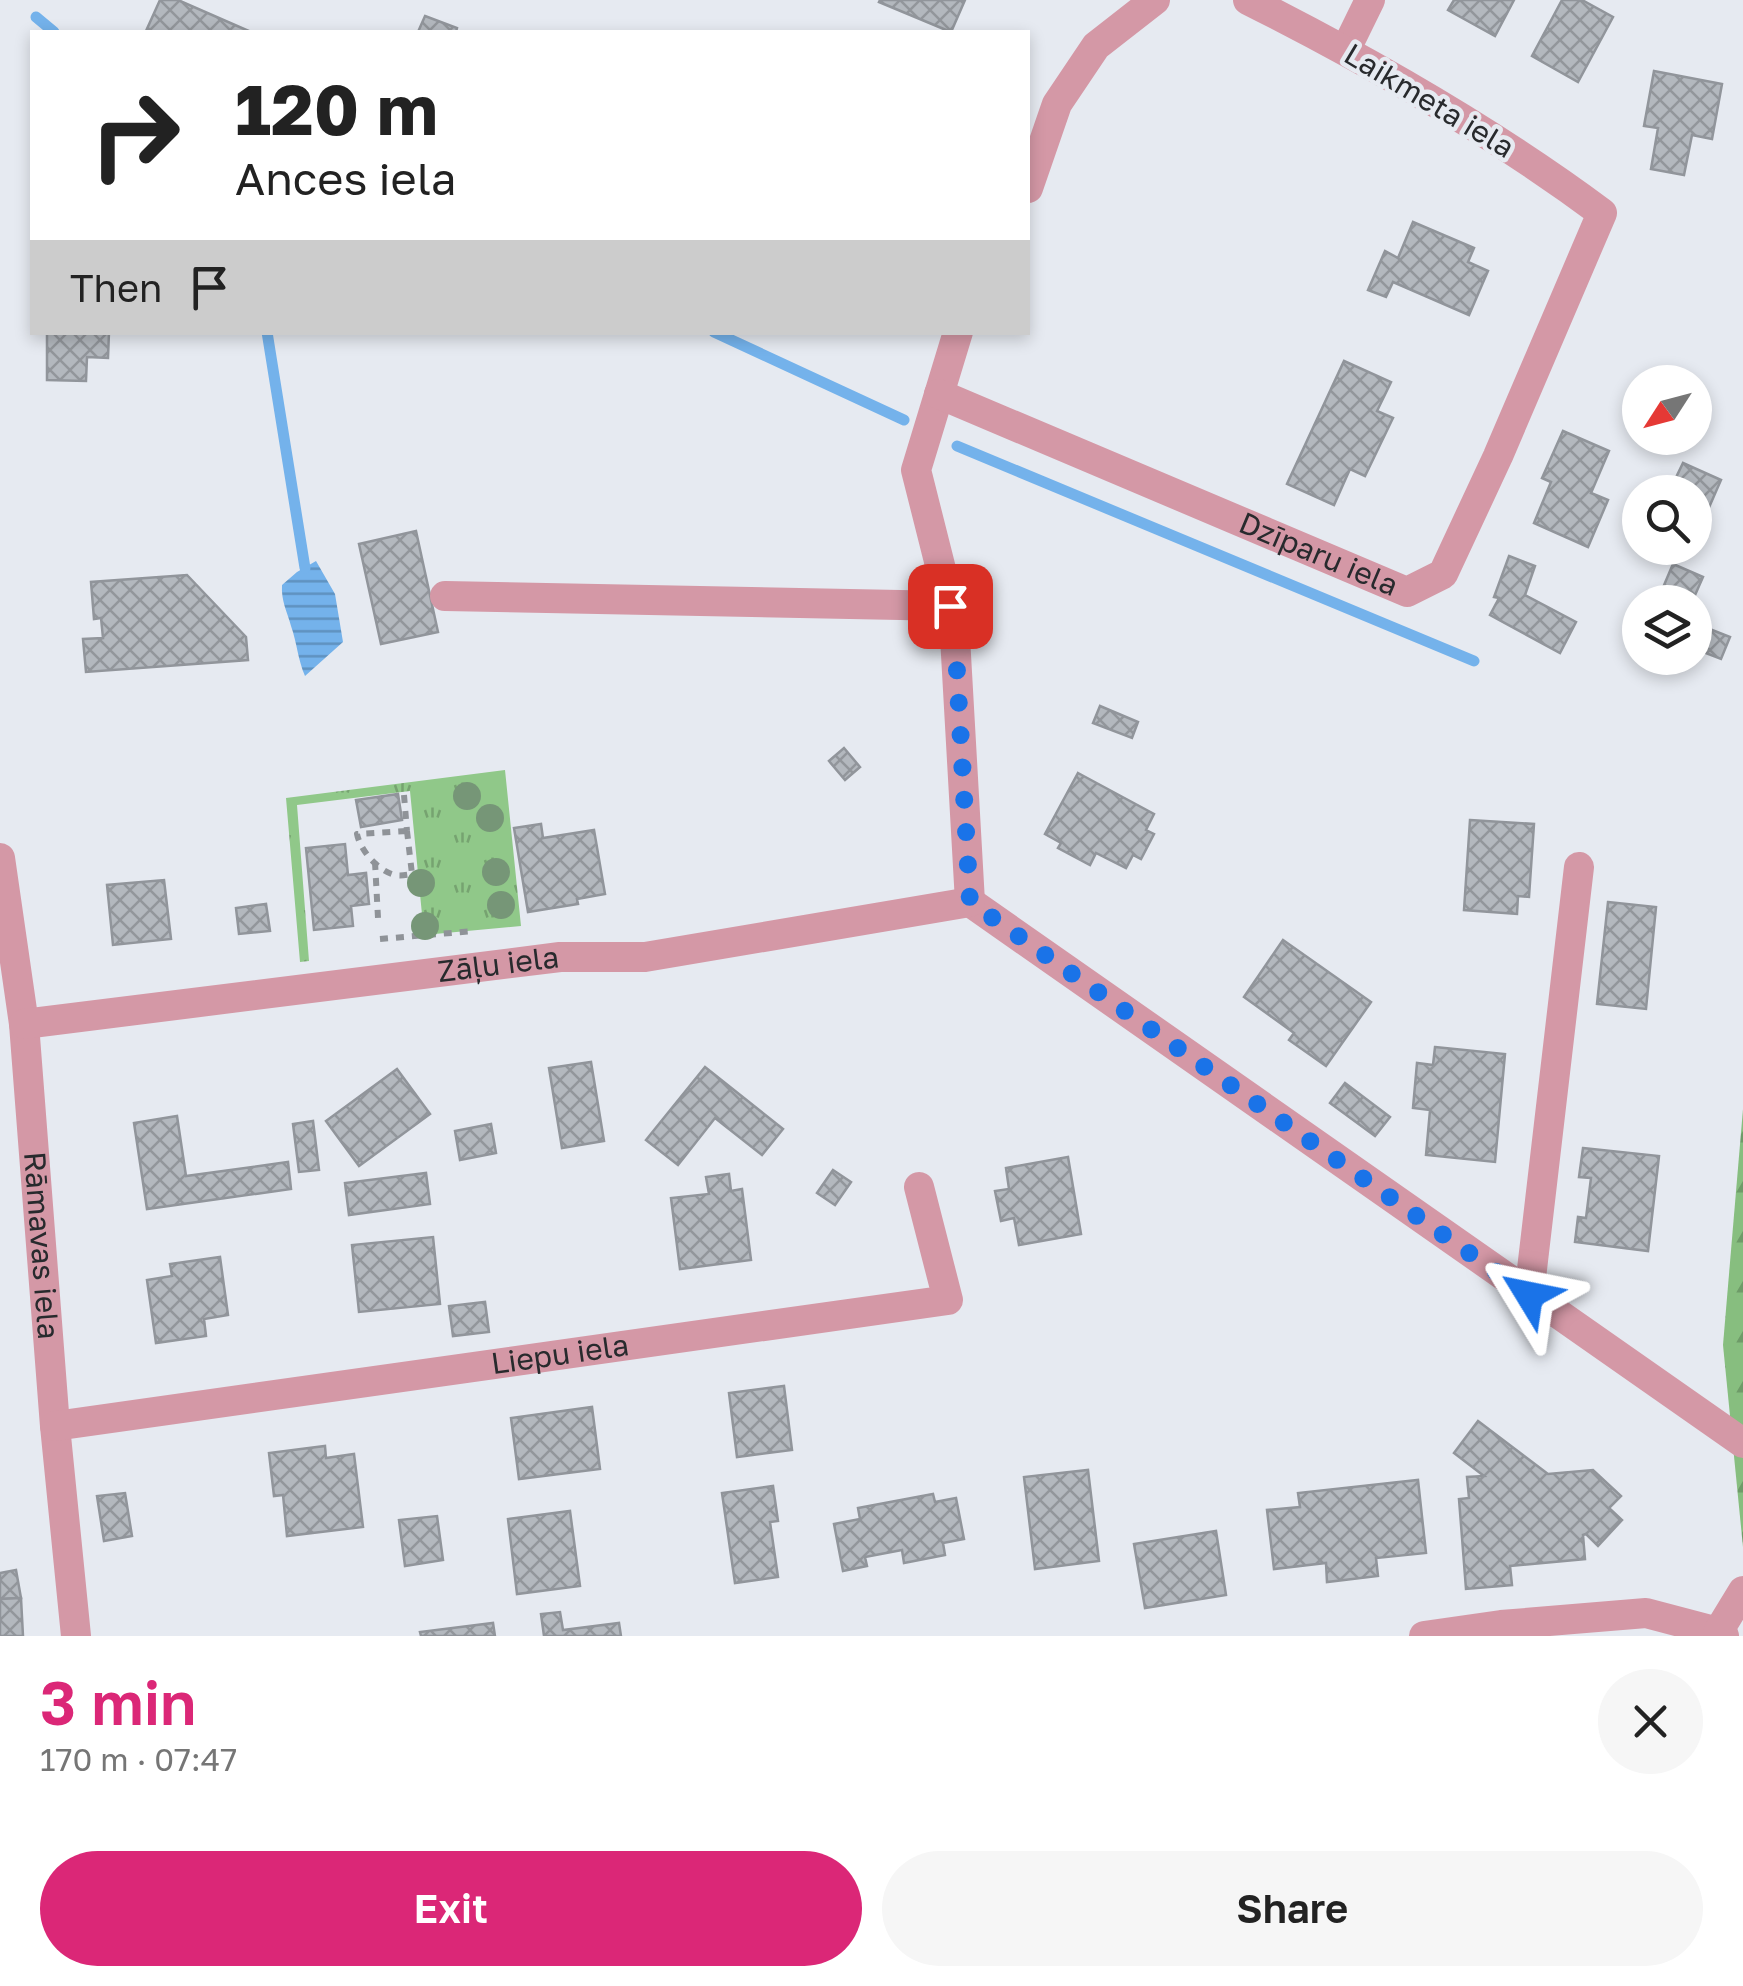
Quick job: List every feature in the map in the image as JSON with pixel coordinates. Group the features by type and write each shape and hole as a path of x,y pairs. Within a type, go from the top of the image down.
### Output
{"street":[{"path":"1030,182 1057,104 1086,60 1096,46 1155,0"},
{"name":"Laikmeta iela","path":"1248,0 1346,50 1544,171 1602,213"},
{"path":"1346,50 1370,0"},
{"name":"Dzīparu iela","path":"939,394 1408,592 1442,574 1498,456 1602,213"},
{"path":"957,335 916,470 955,636 970,902 1743,1443"},
{"path":"445,596 948,597"},
{"name":"Rāmavas iela","path":"0,858 24,1024 55,1426 76,1636"},
{"path":"1529,1295 1579,866"},
{"name":"Zāļu iela","path":"24,1024 560,957 646,957 970,902"},
{"name":"Liepu iela","path":"55,1426 948,1300 919,1186"},
{"path":"1424,1636 1646,1613 1720,1635 1743,1591"}],"path":[{"path":"404,796 412,874 394,875 365,852 354,834 407,831"},
{"path":"374,861 378,918"},
{"path":"380,939 478,930"}],"green space":[{"path":"505,770 521,926 424,935 410,791 297,805 309,961 300,962 286,798"},
{"path":"1743,1109 1743,1547 1723,1345"}],"water":[{"path":"316,561 335,594 343,642 305,676 282,585"}],"building":[{"path":"160,0 178,0 246,30 146,30"},
{"path":"880,0 965,0 952,30"},
{"path":"1454,0 1514,0 1495,36 1448,10"},
{"path":"1562,0 1582,0 1613,17 1578,82 1532,56"},
{"path":"425,16 457,28 456,30 419,30"},
{"path":"1654,71 1722,84 1712,139 1692,135 1684,175 1651,169 1658,128 1644,126"},
{"path":"1413,222 1474,248 1468,262 1488,271 1469,315 1393,282 1386,297 1368,290 1385,251 1398,258"},
{"path":"47,335 109,335 108,358 87,357 86,381 47,380"},
{"path":"1344,361 1391,382 1377,411 1393,418 1365,476 1350,469 1334,505 1287,484"},
{"path":"1563,431 1609,451 1591,493 1608,500 1588,547 1534,523 1551,482 1542,478"},
{"path":"1683,463 1710,475 1677,475"},
{"path":"1712,476 1721,480 1712,501"},
{"path":"416,531 438,632 381,644 359,544"},
{"path":"1509,556 1535,566 1525,595 1576,622 1560,653 1490,615 1499,598 1494,597"},
{"path":"1673,565 1703,577 1699,585 1664,585"},
{"path":"187,575 246,637 248,660 86,672 83,639 103,638 101,618 94,619 91,582"},
{"path":"1712,630 1730,637 1721,659 1712,655"},
{"path":"1100,706 1138,722 1132,738 1093,723"},
{"path":"844,748 860,767 845,780 829,761"},
{"path":"1078,773 1154,814 1146,830 1154,834 1141,859 1133,855 1126,868 1096,853 1090,865 1058,848 1061,843 1045,834"},
{"path":"398,794 402,820 361,827 356,800"},
{"path":"1470,820 1534,824 1529,897 1518,896 1517,914 1464,910"},
{"path":"541,824 543,838 594,830 605,894 577,899 578,904 528,912 514,828"},
{"path":"345,844 348,875 366,873 369,904 351,906 353,926 314,930 306,848"},
{"path":"164,880 171,939 113,945 107,885"},
{"path":"1608,902 1656,907 1646,1009 1597,1004"},
{"path":"266,904 270,931 239,934 236,908"},
{"path":"1283,940 1371,1002 1326,1066 1289,1040 1294,1033 1244,997"},
{"path":"1435,1047 1505,1054 1495,1162 1426,1155 1430,1110 1413,1108 1417,1063 1433,1065"},
{"path":"591,1062 604,1141 562,1148 549,1068"},
{"path":"705,1067 783,1129 762,1155 715,1118 678,1165 646,1140"},
{"path":"397,1069 430,1114 359,1166 326,1121"},
{"path":"1345,1083 1390,1117 1375,1136 1330,1103"},
{"path":"177,1116 186,1176 288,1162 291,1189 147,1209 134,1123"},
{"path":"313,1121 319,1170 299,1172 293,1124"},
{"path":"491,1124 496,1153 460,1160 455,1131"},
{"path":"1583,1148 1659,1156 1648,1251 1575,1242 1578,1217 1586,1218 1591,1178 1579,1177"},
{"path":"1068,1157 1081,1234 1019,1245 1014,1218 1001,1221 995,1191 1009,1189 1006,1168"},
{"path":"833,1170 851,1182 835,1205 817,1193"},
{"path":"426,1173 430,1204 349,1215 345,1183"},
{"path":"729,1174 731,1191 742,1189 751,1260 680,1269 671,1198 709,1194 706,1177"},
{"path":"433,1237 440,1304 359,1312 352,1245"},
{"path":"220,1257 228,1315 204,1319 206,1336 156,1343 147,1280 172,1276 170,1264"},
{"path":"485,1302 489,1332 453,1336 449,1306"},
{"path":"784,1386 792,1450 737,1457 729,1393"},
{"path":"592,1407 600,1469 519,1479 511,1418"},
{"path":"1478,1421 1548,1474 1593,1470 1621,1496 1609,1508 1622,1520 1598,1546 1583,1535 1585,1559 1510,1566 1512,1585 1466,1589 1459,1499 1469,1498 1467,1477 1484,1476 1454,1453"},
{"path":"325,1446 326,1458 354,1454 363,1527 287,1536 283,1495 274,1496 269,1453"},
{"path":"1088,1470 1099,1561 1035,1569 1024,1477"},
{"path":"1418,1480 1426,1553 1376,1558 1378,1576 1327,1582 1326,1563 1274,1569 1267,1510 1300,1507 1298,1493"},
{"path":"773,1486 778,1521 770,1522 778,1577 735,1583 722,1493"},
{"path":"125,1493 132,1536 104,1541 97,1496"},
{"path":"933,1494 935,1502 956,1498 964,1539 943,1543 945,1555 904,1563 902,1550 865,1557 867,1566 843,1571 834,1524 860,1519 858,1508"},
{"path":"570,1511 580,1586 517,1594 508,1519"},
{"path":"437,1516 443,1560 405,1566 399,1520"},
{"path":"1216,1531 1226,1595 1145,1608 1134,1544"},
{"path":"16,1570 21,1598 0,1599 0,1573"},
{"path":"21,1598 23,1636 0,1636 0,1599"},
{"path":"560,1612 563,1630 619,1623 621,1636 544,1636 541,1614"},
{"path":"493,1623 495,1636 421,1636 420,1632"}],"waterway":[{"path":"36,17 52,30"},
{"path":"267,335 305,568"},
{"path":"720,335 904,420"},
{"path":"957,446 1474,661"}],"route":[{"path":"950,606 970,902 1529,1295"}]}
